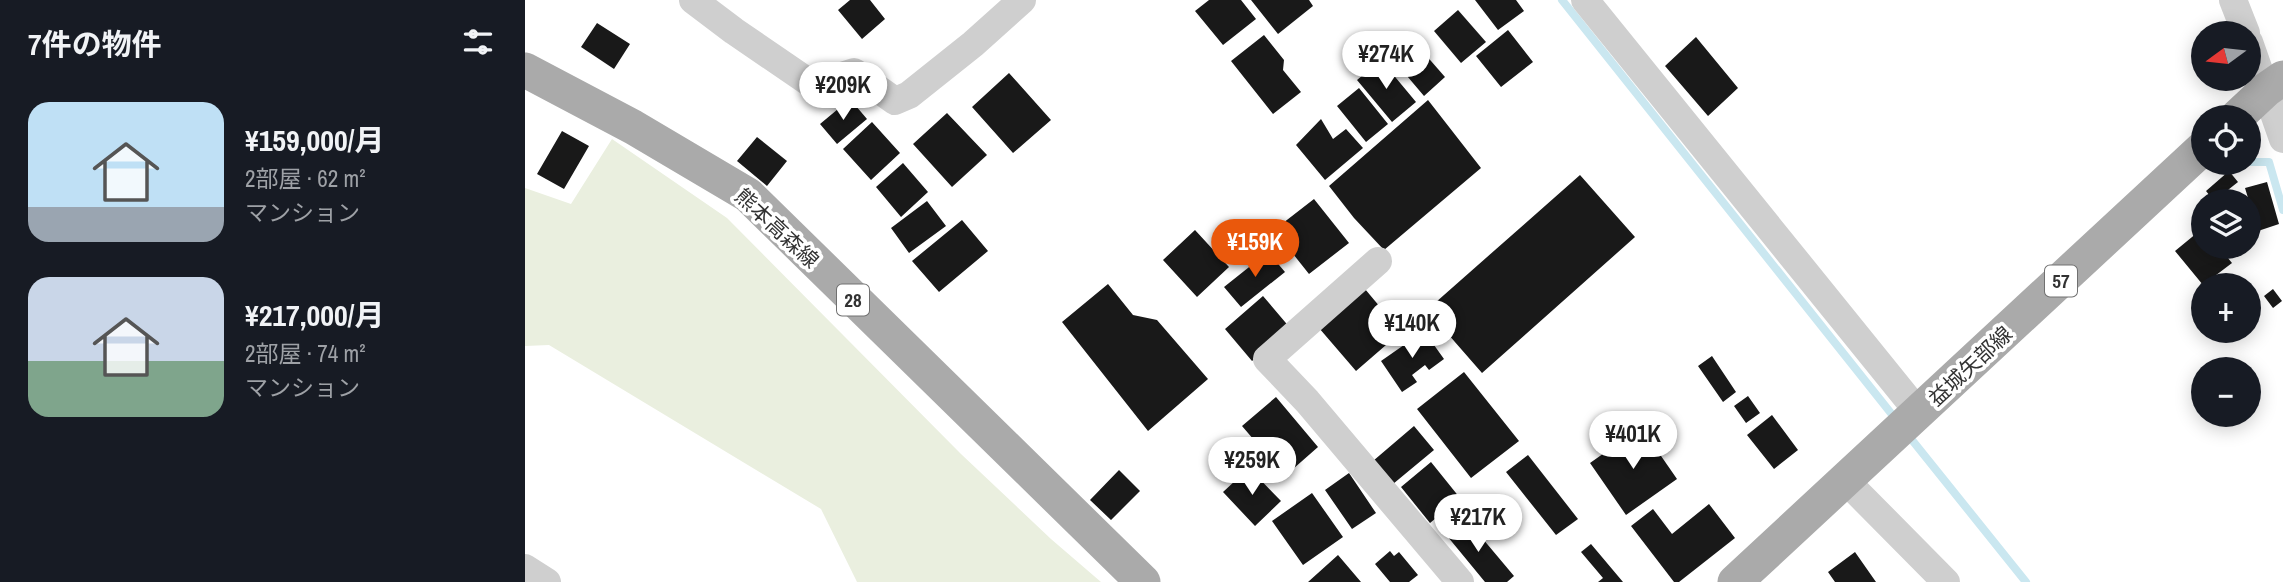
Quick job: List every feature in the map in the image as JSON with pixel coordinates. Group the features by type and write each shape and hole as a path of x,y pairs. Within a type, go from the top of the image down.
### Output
{"main road":[{"name":"熊本高森線","path":"525,70 633,127 748,195 1143,582"},
{"path":"2250,105 2275,83"},
{"name":"益城矢部線","path":"1735,582 2191,159"}],"street":[{"path":"693,0 813,85 854,72 895,101 909,95 973,44 1021,0"},
{"path":"1585,0 1919,413"},
{"path":"2233,0 2241,21"},
{"path":"2261,61 2275,83 2283,139"},
{"path":"1378,261 1267,359 1307,401 1460,582"},
{"path":"1845,480 1946,582"},
{"path":"525,568 547,582"}],"green space":[{"path":"612,139 727,218 961,454 1101,582 857,582 821,509 549,345 525,346 525,188 571,204"}],"building":[{"path":"850,0 870,0 885,19 862,39 838,10"},
{"path":"1209,0 1241,0 1256,19 1223,45 1195,11"},
{"path":"1251,0 1309,0 1313,6 1278,34"},
{"path":"1475,0 1516,0 1524,11 1498,30"},
{"path":"1458,10 1486,42 1461,63 1434,31"},
{"path":"597,23 630,44 614,69 581,47"},
{"path":"1508,30 1533,62 1501,87 1476,56"},
{"path":"1264,35 1284,60 1283,70 1301,92 1273,114 1231,61"},
{"path":"1696,37 1738,88 1708,116 1665,66"},
{"path":"1417,45 1445,77 1424,96 1396,63"},
{"path":"1381,60 1416,102 1392,122 1357,80"},
{"path":"1009,73 1051,120 1013,153 972,107"},
{"path":"1359,88 1388,124 1366,142 1337,106"},
{"path":"850,99 867,119 837,144 820,124"},
{"path":"1428,100 1481,168 1384,250 1329,186"},
{"path":"947,113 987,155 952,187 913,144"},
{"path":"1321,119 1333,139 1346,129 1363,148 1325,180 1296,145"},
{"path":"872,122 900,153 871,180 843,149"},
{"path":"562,131 589,146 564,189 537,174"},
{"path":"757,137 787,161 767,186 737,161"},
{"path":"903,163 928,192 901,217 876,187"},
{"path":"1580,175 1635,237 1482,373 1427,310"},
{"path":"2224,175 2232,175 2238,182 2229,189 2208,189"},
{"path":"2267,182 2279,224 2261,230 2261,189 2245,188"},
{"path":"1314,199 1349,243 1309,274 1274,230"},
{"path":"927,201 946,226 909,253 891,228"},
{"path":"962,220 988,251 939,292 912,261"},
{"path":"1195,230 1229,267 1197,297 1163,260"},
{"path":"2191,238 2191,259 2229,259 2232,263 2219,273 2193,273 2175,251"},
{"path":"1268,252 1285,272 1241,307 1224,287"},
{"path":"1108,284 1133,315 1157,320 1208,379 1148,431 1062,322"},
{"path":"1365,289 1401,332 1356,371 1319,328"},
{"path":"2273,289 2282,301 2273,308 2264,296"},
{"path":"1263,296 1291,329 1252,361 1225,329"},
{"path":"1424,331 1444,359 1429,370 1425,365 1412,375 1417,382 1402,392 1381,361"},
{"path":"1712,356 1736,392 1723,402 1698,366"},
{"path":"1464,372 1519,441 1471,478 1417,409"},
{"path":"1748,396 1760,413 1746,423 1734,406"},
{"path":"1276,397 1318,447 1285,476 1242,426"},
{"path":"1772,415 1798,450 1774,469 1747,435"},
{"path":"1414,426 1434,450 1393,484 1373,461"},
{"path":"1641,427 1677,479 1626,515 1590,463"},
{"path":"1528,455 1578,519 1556,535 1506,472"},
{"path":"1431,462 1460,498 1430,523 1401,487"},
{"path":"1249,468 1281,501 1255,526 1223,492"},
{"path":"1119,470 1140,491 1111,520 1090,500"},
{"path":"1349,473 1376,513 1352,529 1325,490"},
{"path":"1312,493 1343,537 1303,565 1272,521"},
{"path":"1709,504 1735,538 1679,582 1674,582 1631,526 1653,509 1672,534"},
{"path":"1456,520 1466,531 1472,526 1514,576 1507,582 1485,582 1443,531"},
{"path":"1591,544 1623,582 1598,582 1603,578 1581,552"},
{"path":"1390,551 1394,556 1399,552 1418,575 1409,582 1390,582 1375,564"},
{"path":"1855,552 1876,582 1835,582 1828,572"},
{"path":"1338,555 1361,582 1308,582"}],"waterway":[{"path":"1562,0 1898,422"},
{"path":"2261,162 2269,162 2283,210"},
{"path":"1908,435 2026,582"}]}
